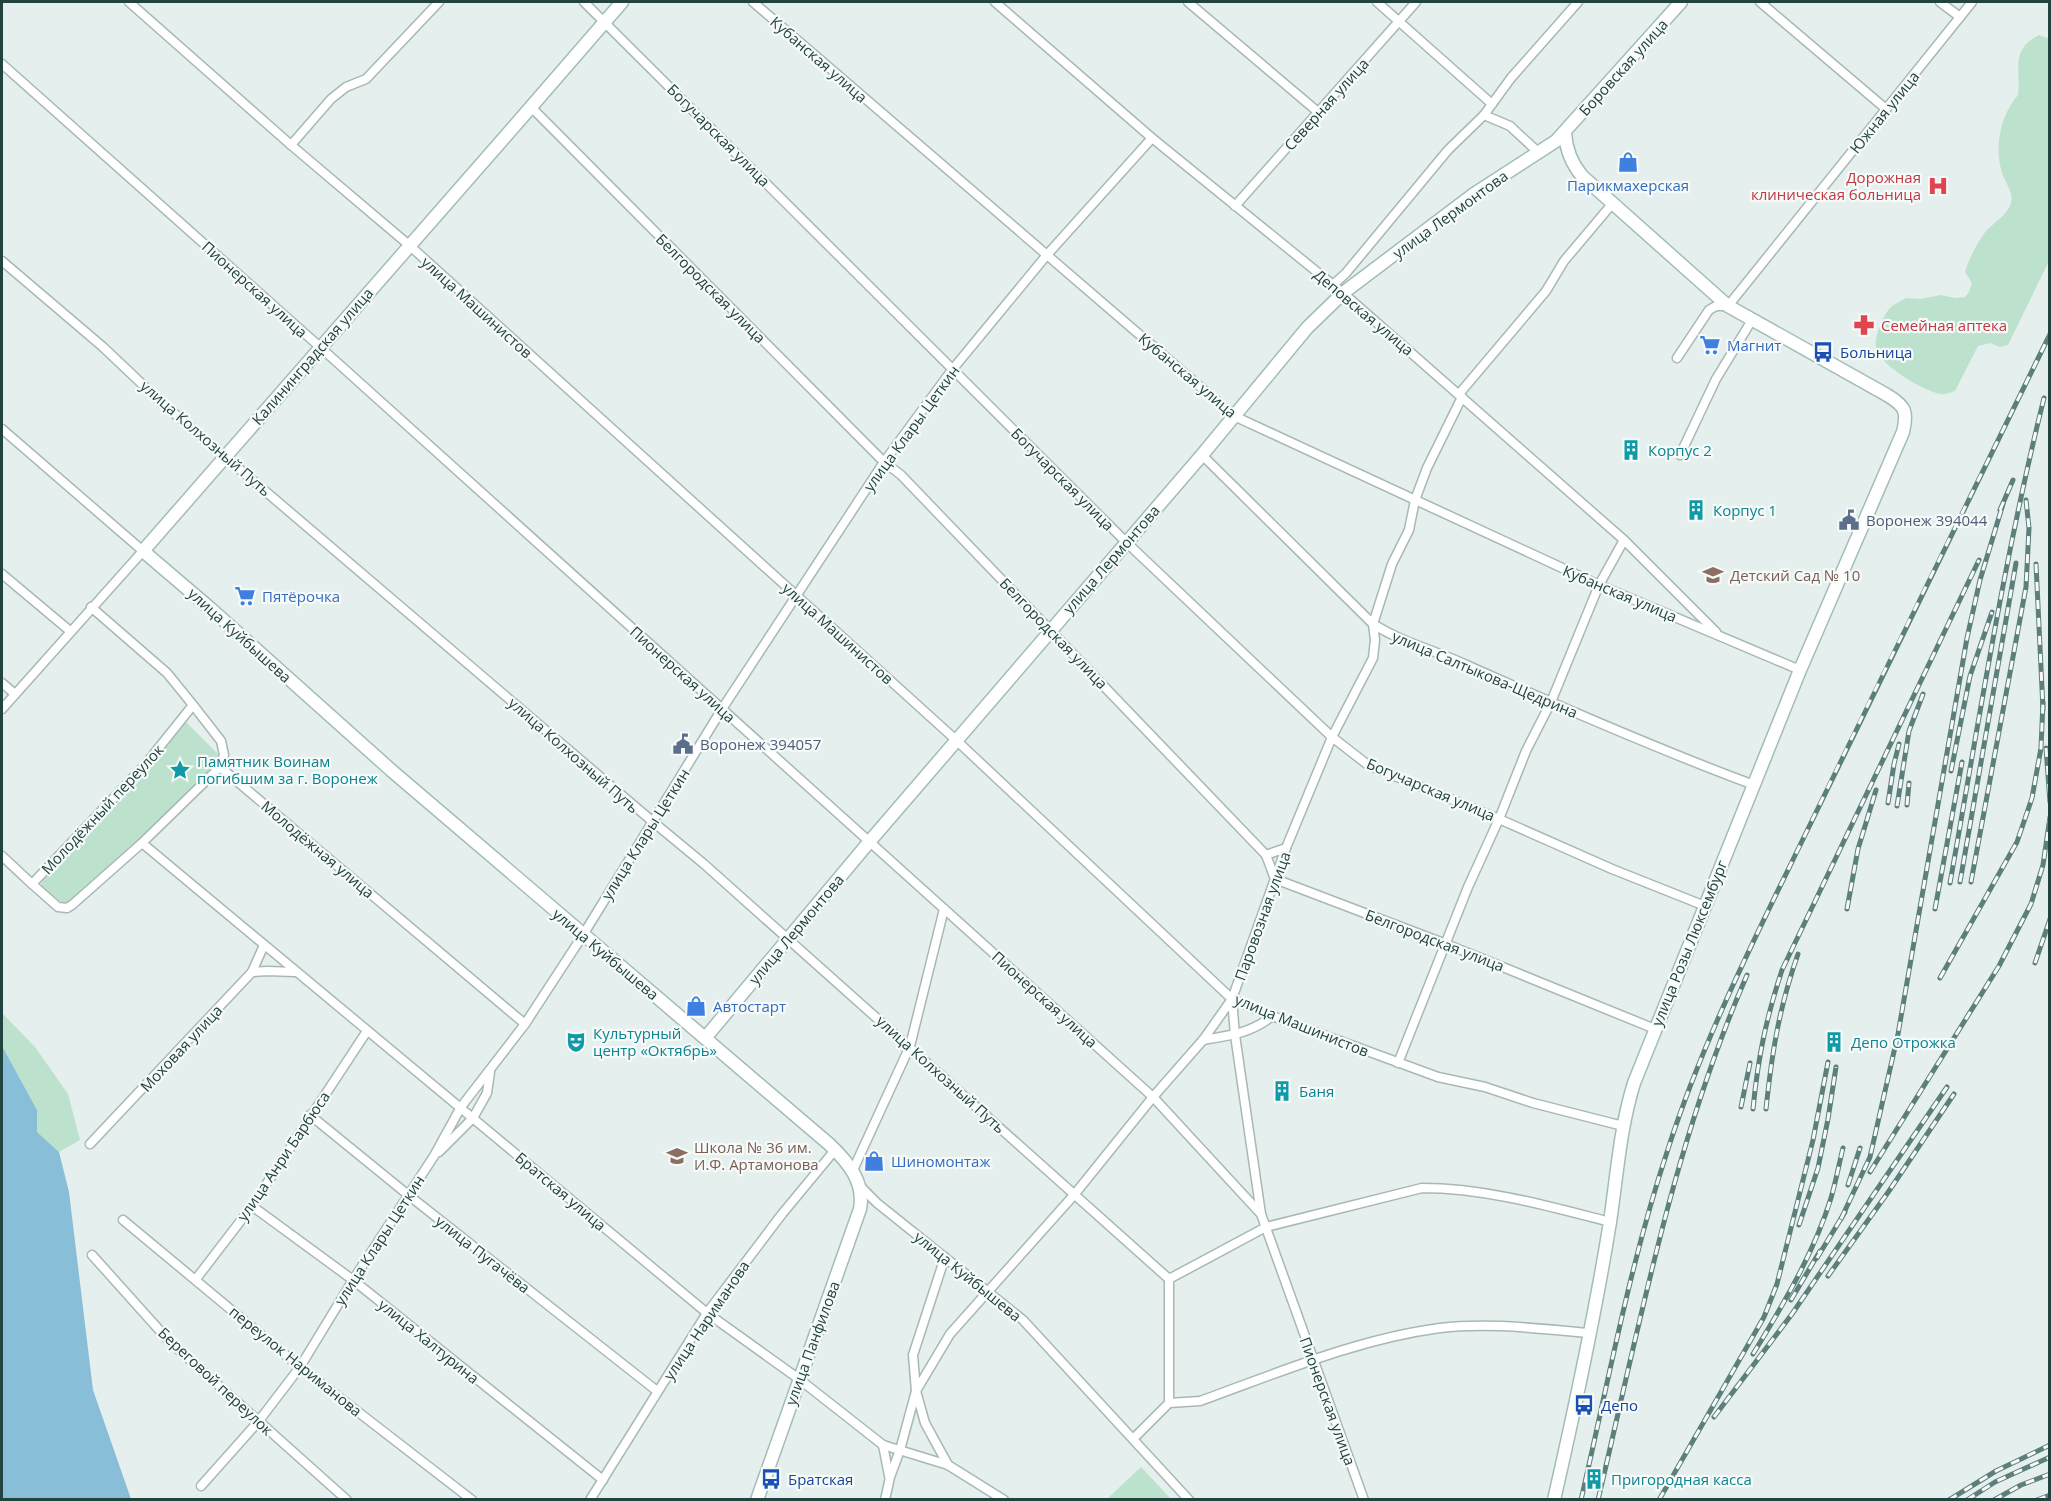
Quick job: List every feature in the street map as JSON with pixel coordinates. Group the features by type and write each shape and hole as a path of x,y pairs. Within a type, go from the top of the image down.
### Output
{"street":[{"name":"улица Машинистов","path":"129,2 291,145 410,245 956,740 1232,999 1438,1077 1485,1087 1623,1126"},
{"path":"291,145 331,99 346,87 366,79 439,2"},
{"name":"Богучарская улица","path":"584,2 1126,542 1332,737 1368,765 1705,906"},
{"name":"Калининградская улица","path":"2,709 143,551 622,2"},
{"name":"Кубанская улица","path":"753,2 1234,416 1599,585 1800,670"},
{"name":"Деповская улица","path":"995,2 1152,138 1338,289 1460,395 1624,540 1721,636"},
{"path":"1188,2 1318,112"},
{"path":"1377,2 1492,104"},
{"name":"Северная улица","path":"1235,206 1416,2"},
{"path":"1338,289 1346,273 1448,150 1484,115 1510,78 1578,2"},
{"name":"Боровская улица","path":"1565,133 1681,2"},
{"path":"1760,2 1886,109"},
{"path":"1940,2 1960,17"},
{"name":"Южная улица","path":"1728,306 1972,2"},
{"name":"Пионерская улица","path":"2,64 1153,1097 1261,1214 1364,1500"},
{"name":"Белгородская улица","path":"531,107 884,462 901,475 1051,629 1266,855 1275,879 1446,944 1655,1029"},
{"path":"1484,115 1510,126 1539,153"},
{"path":"1565,133 1568,149 1576,169 1591,186 1728,306 1752,320 1716,379 1680,455"},
{"name":"улица Лермонтова","path":"706,1037 956,740 1202,455 1338,289 1565,133"},
{"name":"улица Клары Цеткин","path":"201,1486 258,1422 300,1367 352,1280 434,1156 461,1107 525,1024 583,935 722,709 884,462 952,370 1046,256 1152,138"},
{"name":"Паровозная улица","path":"885,1500 916,1390 950,1334 1074,1195 1153,1097 1203,1040 1232,999 1286,848 1332,737 1373,658 1375,640 1373,624 1392,564 1409,530 1415,500 1426,468 1460,395 1546,291 1564,261 1612,204"},
{"name":"улица Колхозный Путь","path":"2,261 103,347 162,402 704,864 1169,1279"},
{"path":"1677,358 1709,310 1716,306 1728,306"},
{"name":"улица Розы Люксембург","path":"1554,1500 1590,1333 1610,1222 1623,1126 1634,1083 1800,670 1906,421 1905,412 1899,403 1887,395 1752,320"},
{"name":"улица Куйбышева","path":"2,429 212,609 392,771 706,1037 835,1150 853,1170 860,1186 877,1203 1023,1320 1189,1500"},
{"name":"улица Салтыкова-Щедрина","path":"1202,455 1373,624 1390,635 1754,784"},
{"path":"1398,1063 1526,751 1551,702 1599,585 1624,540"},
{"path":"2,574 70,631"},
{"path":"91,607 167,673 193,705 221,741 224,755 220,767"},
{"path":"2,682 15,694"},
{"name":"Молодёжный переулок","path":"193,705 145,765 32,884 58,907 67,908 142,843 220,767"},
{"name":"Молодёжная улица","path":"220,767 525,1024"},
{"name":"Братская улица","path":"142,843 707,1313 799,1379 883,1445 948,1465 1004,1500"},
{"path":"1266,855 1286,848"},
{"path":"2,856 32,884"},
{"path":"853,1170 910,1046 944,909"},
{"name":"Моховая улица","path":"90,1144 252,972 264,945"},
{"path":"252,972 295,972"},
{"path":"1232,999 1235,1035 1261,1214"},
{"path":"1203,1040 1235,1035 1260,1026 1272,1016"},
{"name":"улица Анри Барбюса","path":"196,1279 252,1206 367,1031"},
{"path":"434,1156 473,1118 487,1093 490,1070"},
{"name":"улица Пугачёва","path":"310,1115 657,1391"},
{"name":"улица Нариманова","path":"590,1500 707,1313 782,1214 835,1150"},
{"name":"улица Панфилова","path":"757,1500 860,1209 860,1186"},
{"path":"1168,1403 1169,1279 1266,1227 1422,1188 1447,1188 1486,1193 1610,1222"},
{"path":"860,1209 868,1204 877,1203"},
{"name":"улица Халтурина","path":"252,1206 352,1280 603,1480"},
{"name":"переулок Нариманова","path":"123,1220 300,1367 472,1500"},
{"name":"Береговой переулок","path":"92,1255 170,1342 347,1500"},
{"path":"945,1257 913,1355 916,1390 925,1423 948,1465"},
{"path":"1134,1438 1168,1403 1200,1401 1381,1338 1441,1328 1483,1326 1590,1333"},
{"path":"883,1445 890,1477"}],"green space":[{"path":"2039,35 2050,39 2049,261 2008,345 2000,347 1990,343 1978,346 1955,391 1946,394 1933,392 1905,378 1881,358 1876,347 1877,335 1881,322 1890,308 1906,298 1920,299 1941,295 1955,298 1965,297 1969,292 1972,283 1965,272 1971,256 1986,231 2003,215 2011,203 2010,191 2003,177 2000,163 2000,132 2007,112 2018,95 2020,53 2030,41"},
{"path":"185,721 218,754 218,758 170,813 77,897 68,904 64,904 42,887 43,880 148,772"},
{"path":"2,1013 35,1047 68,1094 80,1140 59,1152 37,1132 37,1110 2,1046"},
{"path":"1141,1467 1171,1499 1107,1499"}],"water":[{"path":"2,1046 37,1110 37,1132 59,1152 69,1192 93,1390 131,1499 2,1499"}],"railway":[{"path":"1581,1500 1642,1235 1668,1149 1697,1068 1767,912 2050,334"},
{"path":"1950,883 2004,579 2044,398"},
{"path":"2000,510 2013,480"},
{"path":"1971,882 2026,587 2029,528 2026,500"},
{"path":"1841,1219 1870,1157 1898,1034 1967,638 1980,580 2003,504"},
{"path":"1753,1109 1763,1038 1782,970 1979,560"},
{"path":"1960,882 2016,563"},
{"path":"2036,564 2043,709"},
{"path":"1951,771 1970,676 1992,612"},
{"path":"1897,806 1909,731 1923,694"},
{"path":"1940,978 2017,842 2032,798 2041,748 2043,702"},
{"path":"1888,803 1899,744"},
{"path":"2046,748 2050,802"},
{"path":"1935,909 1962,762"},
{"path":"1907,805 1909,783"},
{"path":"1847,909 1858,849 1876,790"},
{"path":"1870,1172 1999,966 2031,904 2043,865 2050,817"},
{"path":"2035,963 2050,919"},
{"path":"1766,1109 1777,1030 1798,954"},
{"path":"1598,1500 1644,1300 1679,1168 1721,1038 1747,975"},
{"path":"1659,1500 1764,1317 1777,1284 1813,1140 1828,1062"},
{"path":"1741,1107 1750,1063"},
{"path":"1799,1225 1818,1168 1836,1067"},
{"path":"1714,1417 1792,1314 1947,1087"},
{"path":"1828,1276 1954,1094"},
{"path":"1753,1354 1786,1298 1816,1239 1831,1198 1843,1148"},
{"path":"1848,1185 1860,1148"},
{"path":"1817,1258 1845,1212"},
{"path":"1791,1300 1820,1251"},
{"path":"1949,1500 1996,1471 2050,1445"},
{"path":"1967,1500 1995,1482 2050,1457"},
{"path":"1994,1500 2021,1485 2050,1474"},
{"path":"2037,1500 2050,1495"}],"place":[{"name":"Парикмахерская","path":"1628,162"},
{"name":"Дорожная клиническая больница","path":"1938,186"},
{"name":"Семейная аптека","path":"1864,325"},
{"name":"Магнит","path":"1710,345"},
{"name":"Больница","path":"1823,352"},
{"name":"Корпус 2","path":"1631,450"},
{"name":"Корпус 1","path":"1696,510"},
{"name":"Воронеж 394044","path":"1849,520"},
{"name":"Детский Сад № 10","path":"1713,575"},
{"name":"Пятёрочка","path":"245,596"},
{"name":"Воронеж 394057","path":"683,744"},
{"name":"Памятник Воинам погибшим за г. Воронеж","path":"180,770"},
{"name":"Автостарт","path":"696,1006"},
{"name":"Культурный центр «Октябрь»","path":"576,1042"},
{"name":"Депо Отрожка","path":"1834,1042"},
{"name":"Баня","path":"1282,1091"},
{"name":"Школа № 36 им. И.Ф. Артамонова","path":"677,1156"},
{"name":"Шиномонтаж","path":"874,1161"},
{"name":"Депо","path":"1584,1405"},
{"name":"Братская","path":"771,1479"},
{"name":"Пригородная касса","path":"1594,1479"}]}
